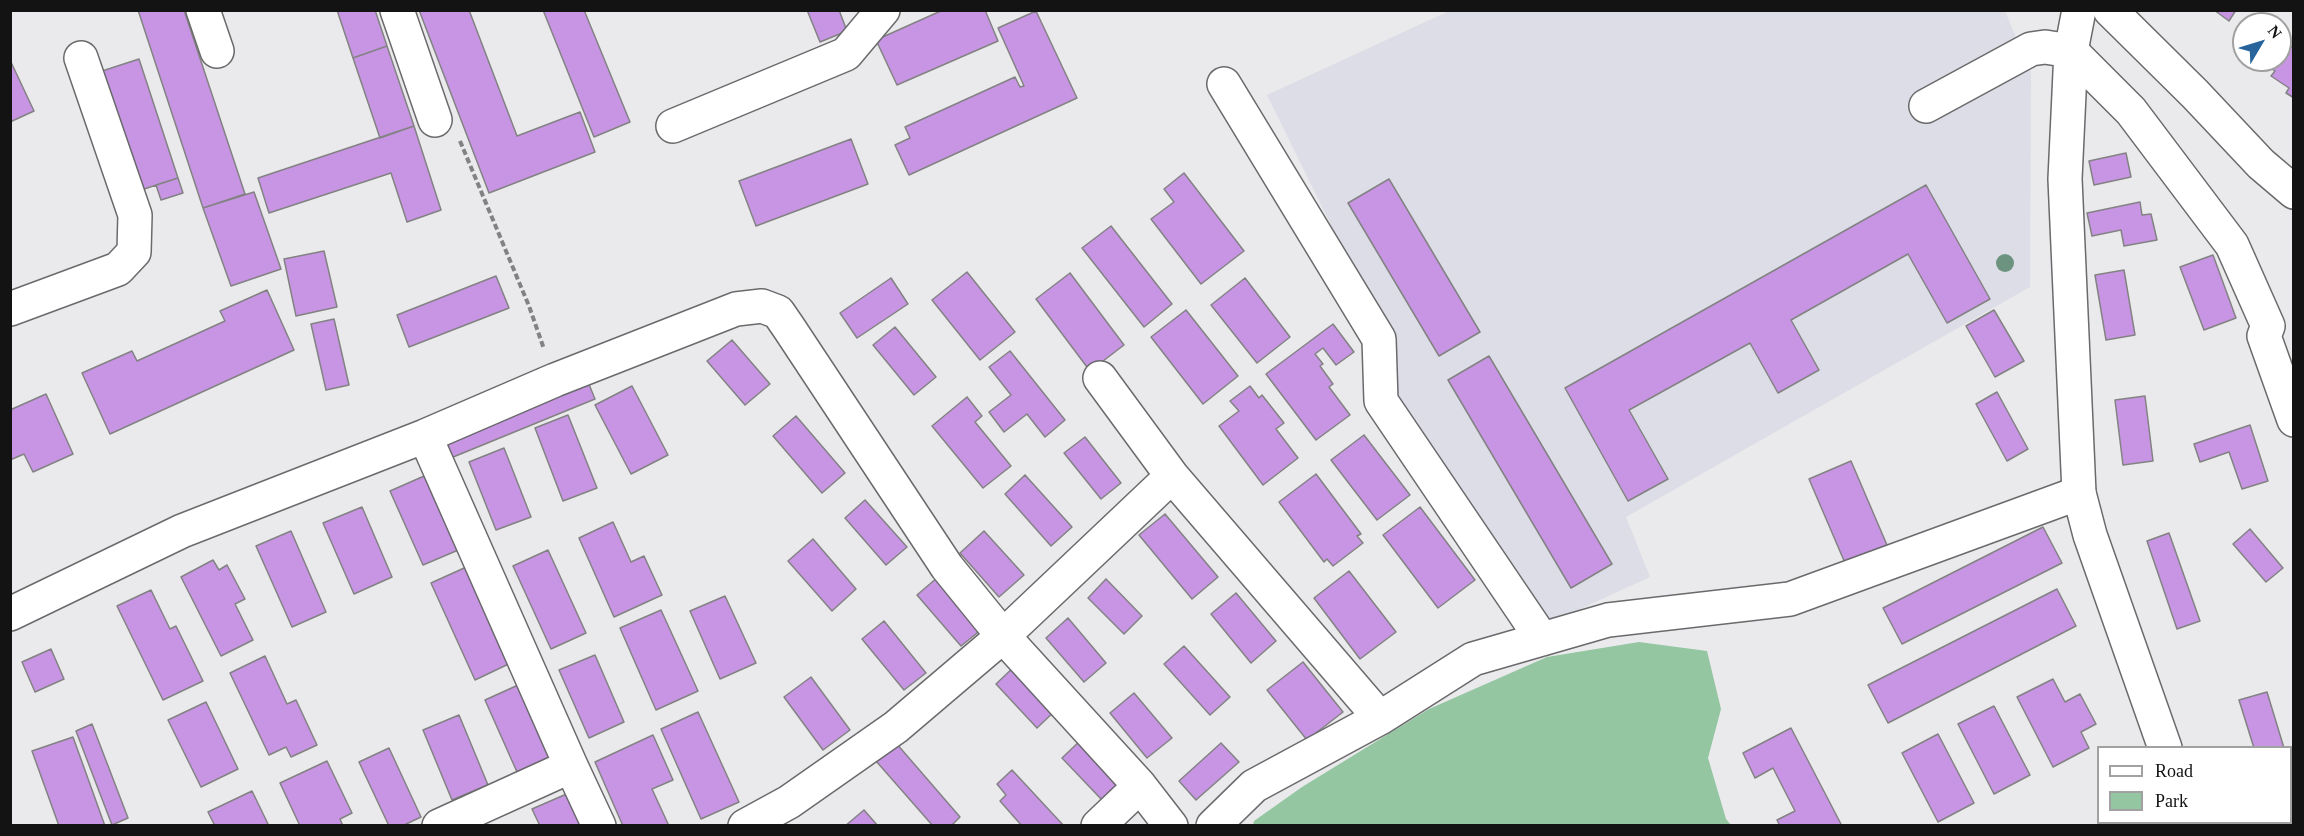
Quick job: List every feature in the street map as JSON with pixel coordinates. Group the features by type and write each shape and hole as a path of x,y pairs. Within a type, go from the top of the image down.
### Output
{"street":[{"path":"203,10 217,51"},
{"path":"397,10 435,120"},
{"path":"673,126 846,54 883,10"},
{"path":"2079,10 2071,51 2066,179 2079,493 2090,535 2165,746"},
{"path":"2110,10 2195,94 2261,164 2294,192"},
{"path":"1926,106 2031,49 2045,47 2071,51 2131,111 2232,244 2268,326 2264,336 2294,420"},
{"path":"10,309 118,269 134,252 135,215 81,58"},
{"path":"1224,84 1379,339 1381,401 1542,639"},
{"path":"10,614 182,531 425,436 736,309 762,306 778,312 947,567 1003,636 1140,786 1171,825"},
{"path":"1100,378 1172,476 1380,718"},
{"path":"425,436 599,825"},
{"path":"745,825 789,802 896,727 1003,636 1172,476"},
{"path":"1213,825 1254,786 1380,718 1473,659 1608,620 1790,599 2079,493"},
{"path":"439,825 571,766"},
{"path":"1098,825 1140,786"}],"path":[{"path":"435,120 453,126 483,192 529,306 555,381"}],"shaded area":[{"path":"1449,11 2005,11 2031,73 2030,287 1626,517 1650,577 1545,625 1393,396 1386,337 1267,95"}],"green space":[{"path":"1639,642 1707,651 1721,709 1708,758 1726,819 1731,825 1253,825 1254,821 1302,787 1429,709 1547,657"}],"building":[{"path":"138,10 184,10 245,194 203,208"},
{"path":"337,10 375,10 387,46 353,58"},
{"path":"419,10 469,10 517,136 580,112 595,152 489,193"},
{"path":"543,10 584,10 630,122 594,137"},
{"path":"807,10 839,10 847,31 820,42"},
{"path":"943,10 985,10 998,41 897,85 876,40"},
{"path":"2214,10 2236,10 2232,12 2229,21"},
{"path":"1036,11 1077,98 909,175 895,145 910,138 905,127 1015,77 1020,87 1024,86 998,28"},
{"path":"387,46 414,126 380,138 353,58"},
{"path":"2292,46 2294,47 2294,98 2286,93 2289,88 2271,76 2274,72 2292,72"},
{"path":"139,59 178,178 138,191 99,72"},
{"path":"10,60 34,111 10,122"},
{"path":"414,126 441,210 407,222 391,173 269,213 258,178"},
{"path":"851,139 868,184 756,226 739,181"},
{"path":"2126,153 2131,177 2094,185 2089,161"},
{"path":"1184,173 1244,251 1201,284 1151,219 1174,202 1164,189"},
{"path":"178,178 183,193 161,200 156,185"},
{"path":"1389,179 1480,332 1439,356 1348,203"},
{"path":"1926,185 1990,299 1947,323 1908,254 1791,320 1819,370 1778,393 1750,343 1629,410 1668,479 1628,501 1565,388"},
{"path":"254,192 281,269 231,286 203,208"},
{"path":"2140,202 2142,215 2151,214 2157,240 2124,246 2121,230 2092,236 2087,213"},
{"path":"1111,226 1172,304 1144,327 1082,248"},
{"path":"324,251 337,307 296,316 284,259"},
{"path":"2213,255 2236,318 2204,330 2180,267"},
{"path":"2124,270 2135,335 2106,340 2095,275"},
{"path":"967,272 1015,332 980,360 932,300"},
{"path":"1070,273 1124,345 1090,371 1036,299"},
{"path":"496,276 509,308 409,347 397,315"},
{"path":"891,278 908,304 857,338 840,313"},
{"path":"1245,278 1290,337 1257,363 1211,305"},
{"path":"267,290 294,350 110,434 82,373 132,351 137,361 225,321 220,311"},
{"path":"1186,310 1238,376 1203,404 1151,337"},
{"path":"1994,310 2024,361 1995,377 1966,326"},
{"path":"334,319 349,385 326,390 311,324"},
{"path":"1333,324 1354,352 1336,365 1323,348 1315,354 1323,364 1320,366 1333,384 1329,387 1350,415 1316,440 1266,374"},
{"path":"895,327 936,377 914,395 873,345"},
{"path":"732,340 770,384 745,405 707,361"},
{"path":"1010,351 1065,420 1045,437 1027,414 1004,432 989,412 1011,395 989,367"},
{"path":"1489,356 1612,564 1571,588 1448,380"},
{"path":"588,382 595,399 441,462 434,445"},
{"path":"632,386 668,455 631,474 595,405"},
{"path":"1250,386 1259,398 1262,395 1284,423 1276,429 1298,458 1263,485 1219,426 1239,411 1230,401"},
{"path":"1997,392 2028,449 2007,461 1976,404"},
{"path":"46,394 73,454 33,472 24,454 10,460 10,410"},
{"path":"2145,396 2153,461 2123,465 2115,400"},
{"path":"967,397 982,416 975,422 1011,466 983,488 932,426"},
{"path":"568,415 597,488 563,501 535,428"},
{"path":"796,416 845,473 822,493 773,436"},
{"path":"2250,425 2268,481 2242,489 2229,452 2200,462 2194,444"},
{"path":"1364,435 1410,495 1377,520 1331,460"},
{"path":"1085,437 1121,483 1101,499 1064,453"},
{"path":"504,448 531,517 496,530 469,462"},
{"path":"1851,461 1887,545 1845,563 1809,479"},
{"path":"431,473 463,548 423,565 390,491"},
{"path":"1316,474 1361,534 1357,536 1363,543 1333,566 1327,559 1324,562 1279,502"},
{"path":"1025,475 1072,527 1051,546 1005,494"},
{"path":"865,500 907,547 886,565 845,518"},
{"path":"362,507 392,577 354,594 323,523"},
{"path":"1420,507 1475,580 1438,608 1383,535"},
{"path":"1165,514 1218,577 1192,599 1139,535"},
{"path":"613,522 631,562 644,556 662,595 614,617 579,538"},
{"path":"2043,527 2062,563 1902,644 1883,608"},
{"path":"2250,529 2283,568 2266,582 2233,544"},
{"path":"291,531 326,612 292,627 256,546"},
{"path":"984,531 1024,575 999,597 960,553"},
{"path":"2169,533 2200,621 2177,629 2147,541"},
{"path":"813,539 856,589 832,611 788,561"},
{"path":"548,550 586,633 551,649 513,566"},
{"path":"213,560 219,570 227,565 245,599 235,604 253,640 221,656 181,577"},
{"path":"473,564 517,660 475,680 431,583"},
{"path":"1349,571 1396,632 1360,659 1314,598"},
{"path":"938,577 982,629 961,646 917,595"},
{"path":"1106,579 1142,616 1124,634 1088,598"},
{"path":"2057,589 2076,626 1888,723 1868,685"},
{"path":"151,590 170,629 176,626 203,681 163,700 117,606"},
{"path":"1236,593 1276,641 1251,663 1211,614"},
{"path":"725,596 756,663 720,679 690,611"},
{"path":"661,610 698,691 656,710 620,628"},
{"path":"1068,618 1106,663 1084,682 1046,638"},
{"path":"884,621 926,673 904,690 862,639"},
{"path":"1184,646 1230,697 1210,715 1164,664"},
{"path":"51,649 64,679 35,692 22,662"},
{"path":"595,655 624,722 589,738 559,670"},
{"path":"265,656 287,704 296,700 317,745 291,757 286,747 269,755 230,673"},
{"path":"1303,662 1343,712 1307,740 1267,690"},
{"path":"1017,664 1058,708 1037,728 996,684"},
{"path":"811,677 850,730 823,750 784,697"},
{"path":"2053,679 2065,702 2080,694 2096,724 2081,732 2089,748 2053,767 2017,697"},
{"path":"527,681 563,762 521,781 485,700"},
{"path":"2267,692 2283,746 2253,746 2239,700"},
{"path":"1134,693 1172,738 1147,758 1110,713"},
{"path":"206,702 238,769 201,787 168,720"},
{"path":"1994,706 2030,775 1994,794 1958,724"},
{"path":"698,712 739,802 701,819 661,729"},
{"path":"459,715 488,785 452,800 423,730"},
{"path":"92,724 128,818 112,825 76,731"},
{"path":"1791,728 1842,826 1780,826 1777,820 1795,811 1773,768 1755,778 1743,753"},
{"path":"1938,734 1974,803 1938,822 1902,753"},
{"path":"653,735 673,780 652,789 669,826 623,826 595,762"},
{"path":"73,737 105,826 59,826 32,751"},
{"path":"1084,737 1124,779 1102,800 1062,758"},
{"path":"896,743 960,817 951,826 933,826 876,761"},
{"path":"1221,743 1239,762 1196,800 1179,781"},
{"path":"389,748 421,817 402,826 389,826 359,762"},
{"path":"327,761 352,813 340,819 343,826 300,826 280,783"},
{"path":"1012,770 1064,826 1022,826 1000,801 1006,795 997,784"},
{"path":"578,789 594,826 540,826 532,809"},
{"path":"252,791 269,826 215,826 208,812"},
{"path":"864,810 878,826 845,826"}]}
